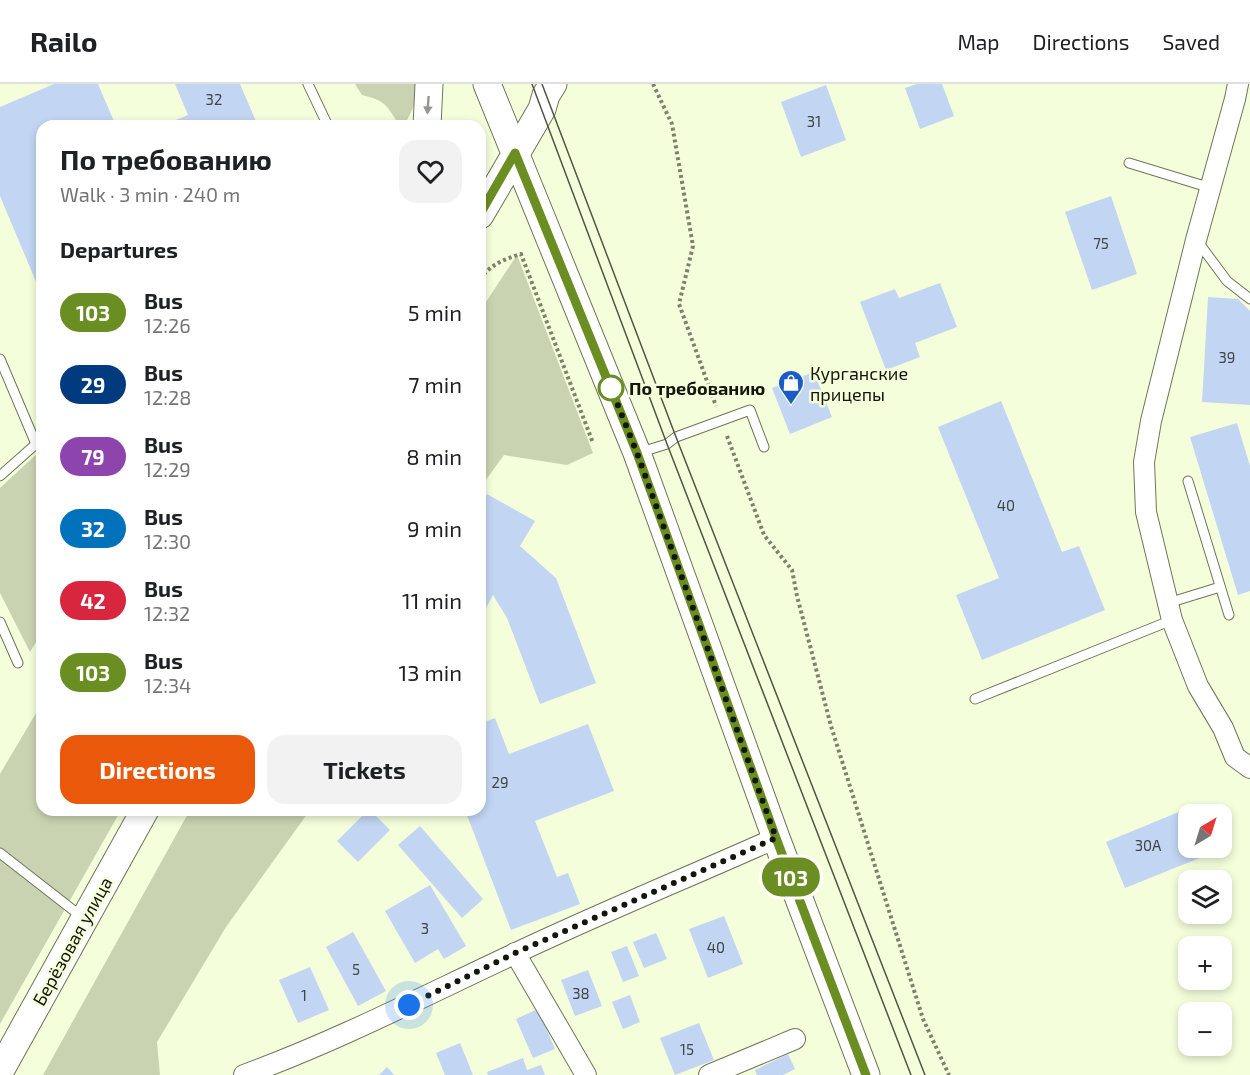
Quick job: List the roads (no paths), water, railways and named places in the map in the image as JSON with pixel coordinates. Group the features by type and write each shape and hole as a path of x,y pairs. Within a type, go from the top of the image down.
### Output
{"main road":[{"path":"426,120 429,84"},
{"path":"487,84 637,453 776,838 866,1075"},
{"path":"486,204 542,109 546,95 553,84"},
{"name":"Берёзовая улица","path":"0,1071 141,816"}],"street":[{"path":"1238,84 1196,240 1151,421 1144,462 1146,512 1170,611 1198,686 1223,728 1235,757 1250,768"},
{"path":"244,1075 388,1015 515,953 776,838"},
{"path":"515,953 586,1075"},
{"path":"710,1075 795,1039"}],"lane":[{"path":"308,84 325,120"},
{"path":"1129,163 1210,188"},
{"path":"1196,240 1227,281 1250,299"},
{"path":"0,359 36,437"},
{"path":"637,453 667,444 676,437 750,410 764,447"},
{"path":"0,476 36,446"},
{"path":"1188,482 1229,615"},
{"path":"975,699 1220,587"},
{"path":"0,622 18,663"},
{"path":"0,853 84,919"}],"tram line":[{"path":"532,84 667,444 911,1075"},
{"path":"542,84 676,437 925,1075"}],"place":[{"name":"По требованию","path":"611,388"},
{"name":"Курганские прицепы","path":"791,406"}]}
